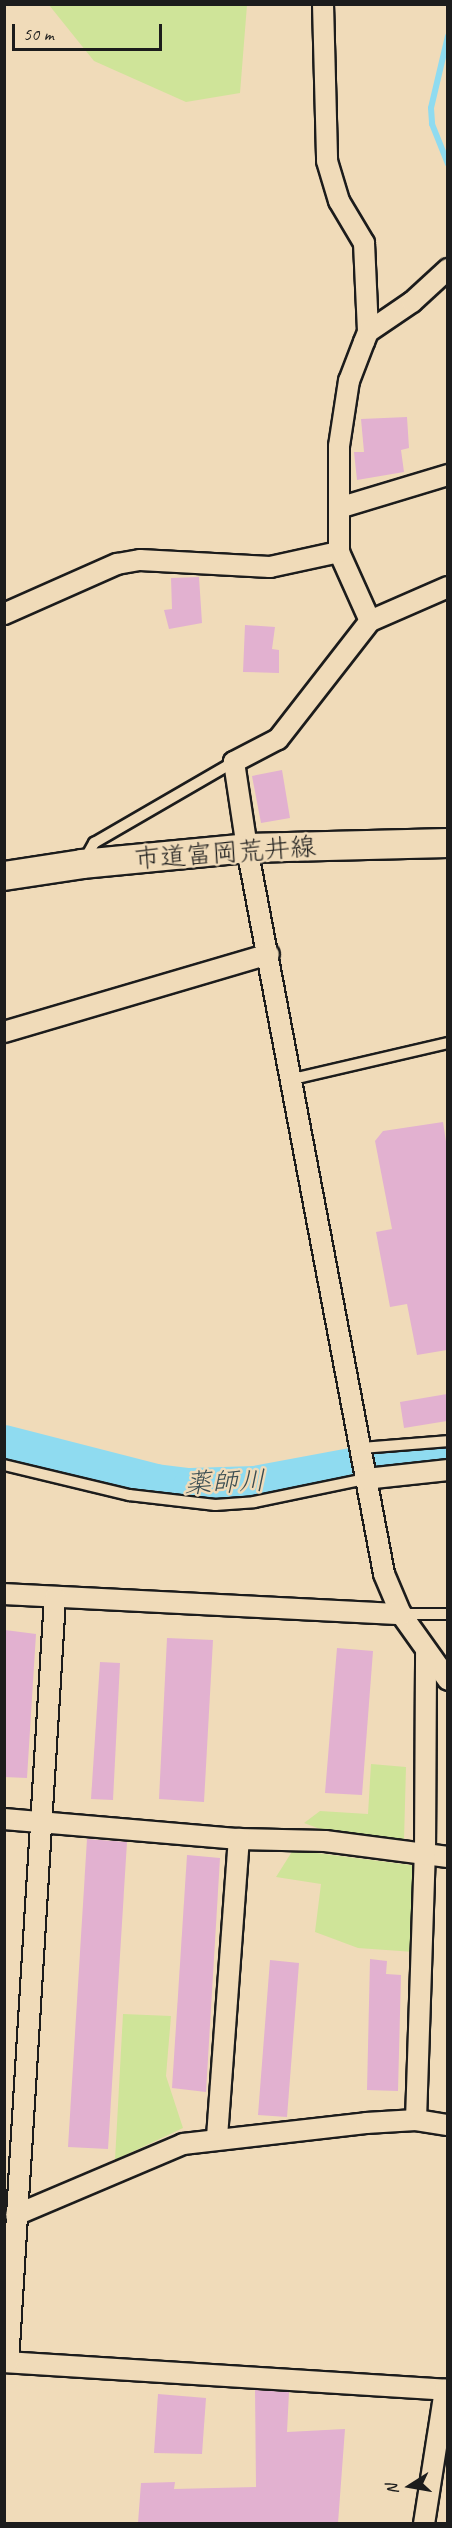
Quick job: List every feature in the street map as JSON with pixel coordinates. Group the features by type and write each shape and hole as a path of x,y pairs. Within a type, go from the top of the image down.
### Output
{"street":[{"path":"323,4 327,161 339,201 364,243 368,332 349,381 342,423 339,446 342,507 339,552 370,621"},
{"path":"368,332 412,302 447,269"},
{"path":"342,507 447,475"},
{"path":"4,614 117,564 140,560 270,567 339,552"},
{"path":"447,588 370,621 278,740 234,762 247,848 293,1079 384,1574 401,1614 447,1680"},
{"name":"市道富岡荒井線","path":"4,876 82,864 247,848 447,843"},
{"path":"4,1032 269,954"},
{"path":"365,1479 447,1470"},
{"path":"4,1594 401,1614"},
{"path":"55,1597 6,2362 446,2390 424,2523"},
{"path":"416,2120 425,1855 426,1651"},
{"path":"4,1819 239,1839 325,1840 447,1857"},
{"path":"217,2138 239,1839"},
{"path":"16,2216 183,2144 217,2138 416,2120 447,2125"}],"lane":[{"path":"82,864 93,843 234,762"},
{"path":"293,1079 447,1044"},
{"path":"360,1448 447,1441"},
{"path":"4,1466 129,1495 215,1505 254,1502 365,1479"},
{"path":"401,1614 447,1614"}],"green space":[{"path":"49,5 247,5 240,93 186,102 94,61"},
{"path":"371,1764 406,1767 404,1841 331,1833 304,1823 320,1811 368,1814"},
{"path":"293,1850 418,1866 414,1952 358,1948 315,1932 321,1884 276,1877"},
{"path":"123,2014 171,2016 166,2076 183,2128 115,2160"}],"building":[{"path":"407,417 409,448 401,450 404,472 357,480 354,452 364,452 361,419"},
{"path":"199,577 202,623 169,629 164,610 172,609 171,578"},
{"path":"245,625 275,627 272,649 279,650 279,673 243,672"},
{"path":"282,770 290,818 261,823 252,776"},
{"path":"443,1122 447,1148 447,1350 417,1355 407,1304 390,1307 376,1232 392,1229 375,1141 383,1131"},
{"path":"447,1394 447,1421 404,1428 400,1402"},
{"path":"5,1630 36,1634 27,1778 4,1777"},
{"path":"167,1638 213,1640 204,1802 159,1799"},
{"path":"337,1648 373,1651 362,1795 325,1793"},
{"path":"100,1662 120,1663 113,1800 91,1799"},
{"path":"87,1839 127,1842 108,2149 68,2147"},
{"path":"187,1855 220,1858 206,2092 172,2088"},
{"path":"370,1959 387,1961 386,1974 401,1975 398,2091 367,2090"},
{"path":"270,1960 299,1963 287,2117 258,2115"},
{"path":"255,2390 289,2392 287,2432 345,2429 338,2523 138,2523 141,2483 175,2482 174,2489 256,2487"},
{"path":"158,2394 206,2398 202,2454 154,2453"}],"waterway":[{"path":"448,36 431,108 432,124 448,164"},
{"name":"薬師川","path":"4,1443 156,1482 191,1486 255,1484 388,1459 448,1454"}]}
